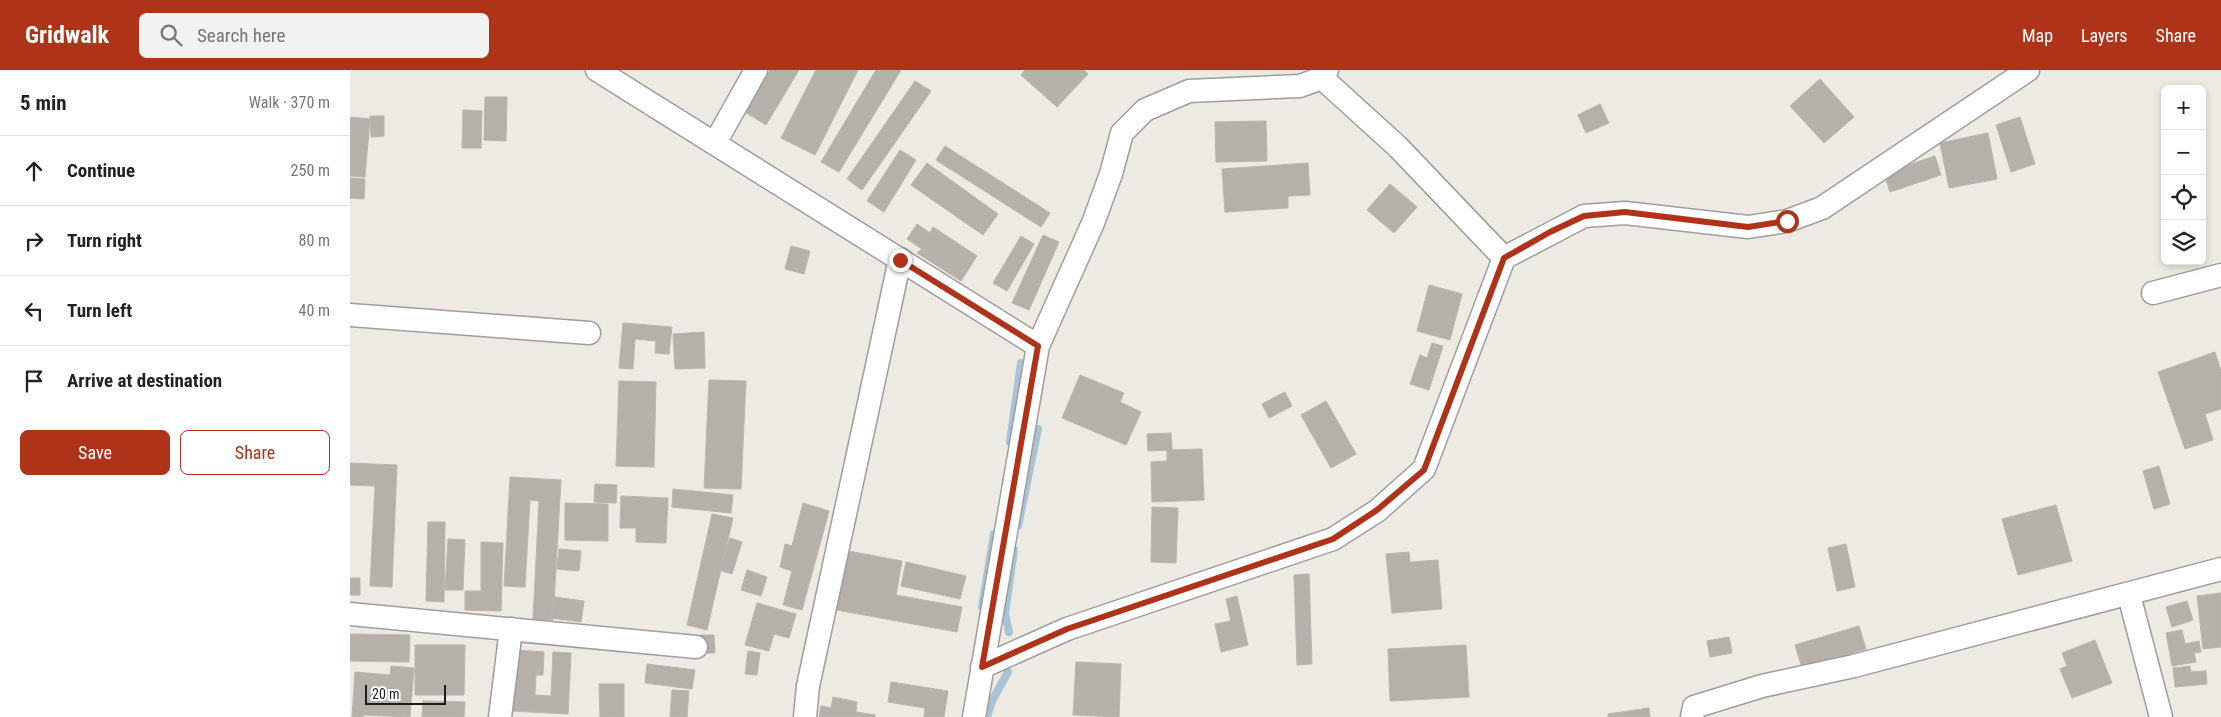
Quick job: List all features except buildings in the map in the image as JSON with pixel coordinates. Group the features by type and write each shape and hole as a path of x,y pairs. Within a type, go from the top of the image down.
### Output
{"street":[{"path":"597,70 1038,346"},
{"path":"715,143 756,70"},
{"path":"982,667 1067,629 1333,539 1377,510 1424,470 1504,258 1584,216 1625,212 1748,227 1787,221 1822,208 2028,70"},
{"path":"974,717 1038,346 1093,223 1111,174 1122,134 1145,110 1189,91 1300,86 1324,74 1398,147 1504,258"},
{"path":"805,717 808,686 900,260"},
{"path":"2153,293 2221,275"},
{"path":"350,315 589,333"},
{"path":"1692,717 1694,707 1762,686 1854,666 2221,569"},
{"path":"2129,594 2161,717"},
{"path":"350,614 696,647"},
{"path":"500,717 511,629"}],"waterway":[{"path":"1010,442 1021,363"},
{"path":"1018,526 1038,429"},
{"path":"982,607 994,534"},
{"path":"1009,632 1005,613 1014,550"},
{"path":"987,717 992,701 1008,672"}],"route":[{"path":"900,260 965,298 1038,346 982,667 1067,629 1333,539 1377,510 1424,470 1504,258 1550,232 1584,216 1625,212 1748,227 1787,221"}]}
